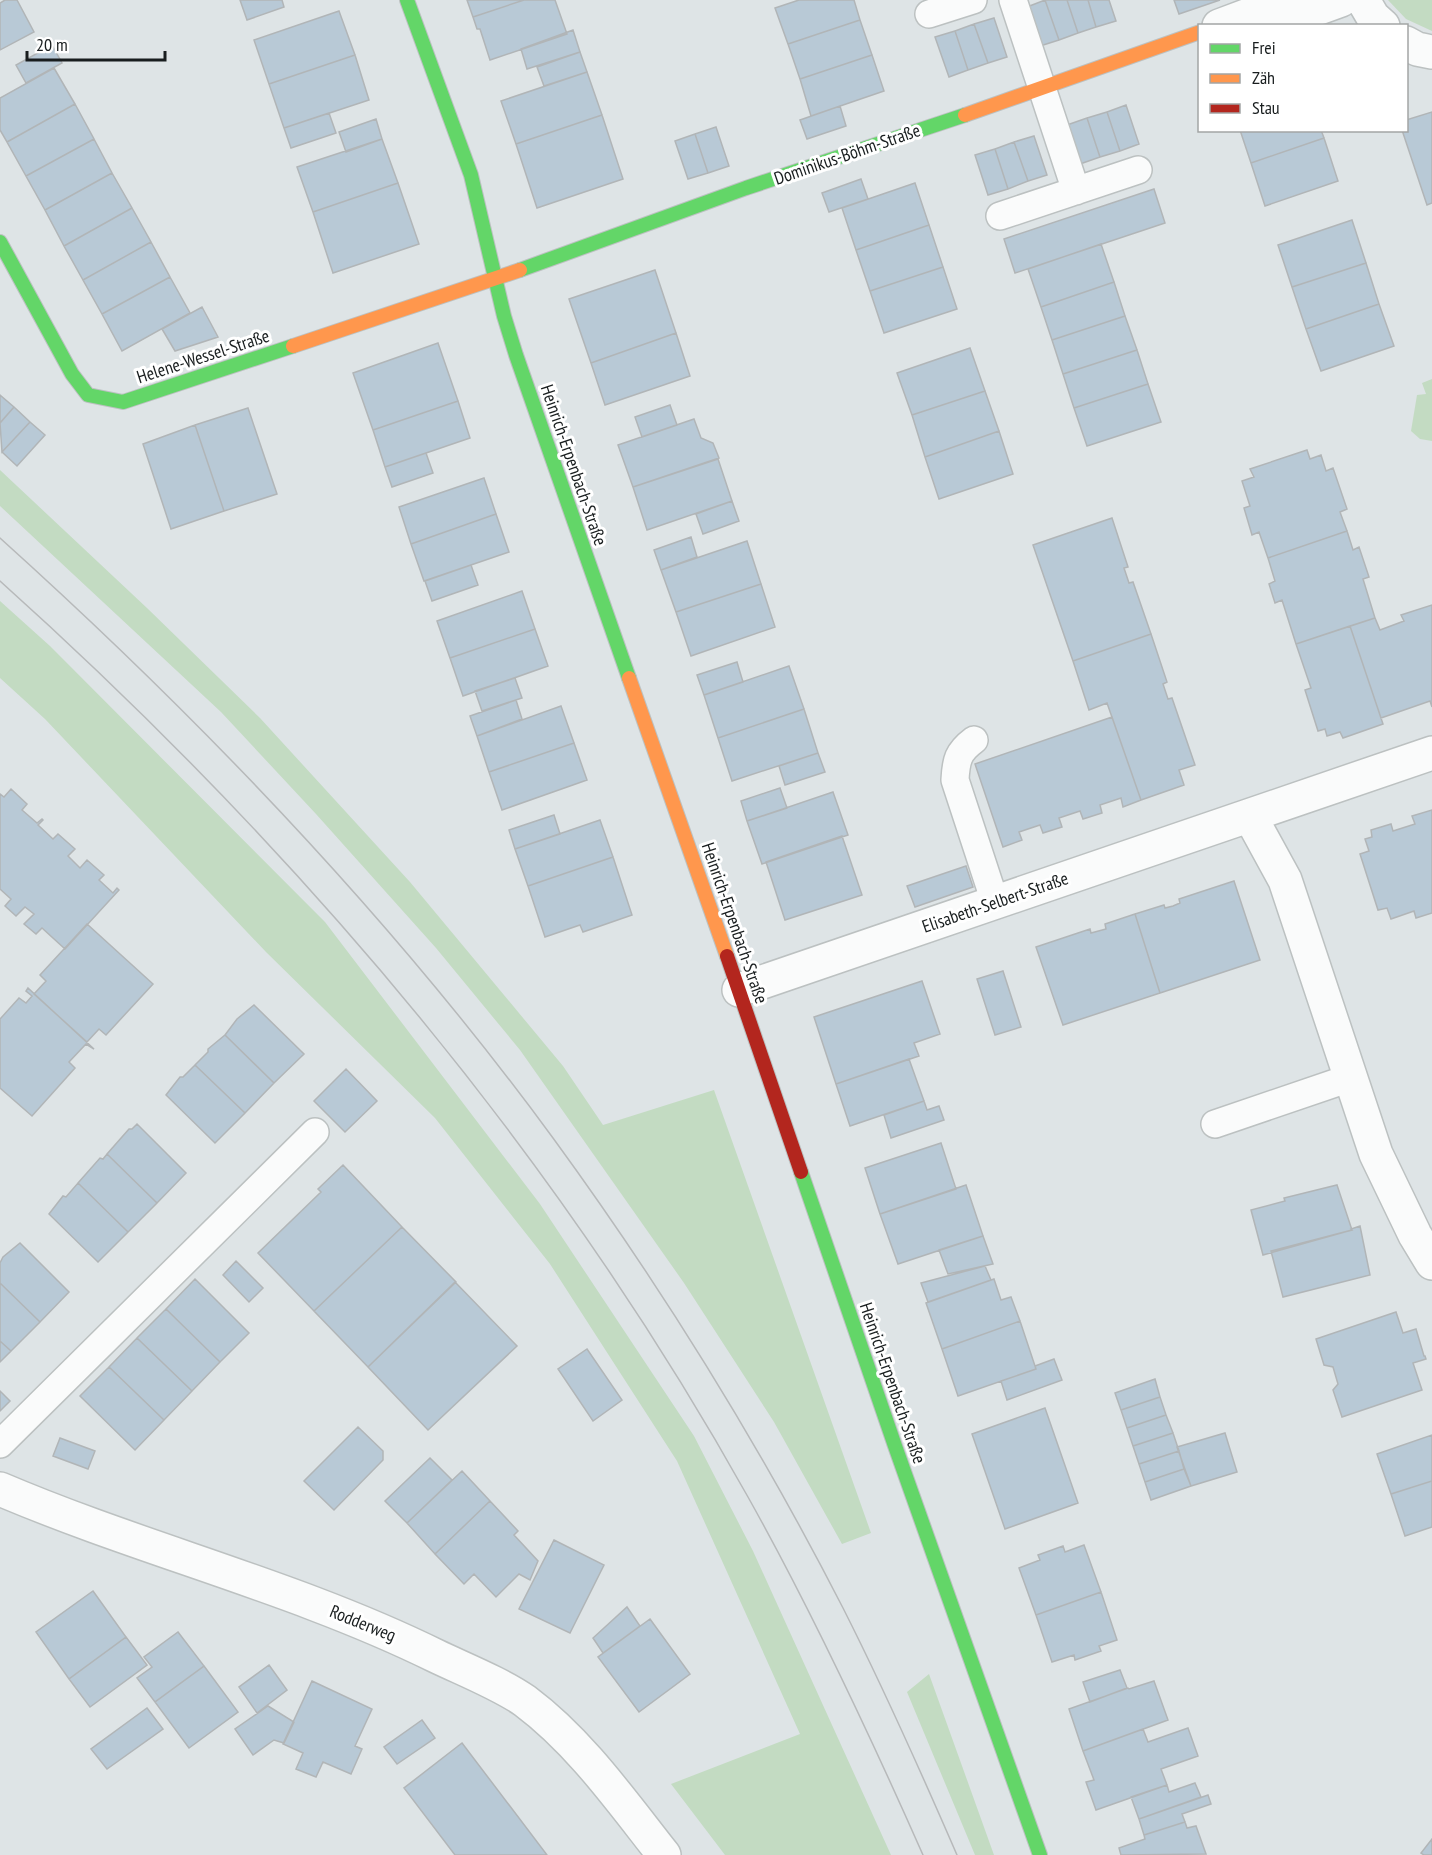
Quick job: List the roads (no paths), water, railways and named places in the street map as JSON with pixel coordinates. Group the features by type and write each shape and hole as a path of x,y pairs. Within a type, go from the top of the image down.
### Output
{"street":[{"name":"Heinrich-Erpenbach-Straße","path":"407,0 471,175 504,316 516,355 740,990 895,1446 1040,1855"},
{"path":"1224,24 1251,14 1319,8 1341,0"},
{"path":"1363,0 1381,24"},
{"name":"Dominikus-Böhm-Straße","path":"496,279 746,188 1042,89 1198,33"},
{"path":"1408,44 1432,52"},
{"name":"Helene-Wessel-Straße","path":"0,242 72,374 88,395 123,402 496,279"},
{"name":"Elisabeth-Selbert-Straße","path":"740,990 1432,753"},
{"path":"1250,816 1285,880 1376,1154 1415,1235 1432,1263"},
{"name":"Rodderweg","path":"0,1489 62,1515 332,1610 405,1641 523,1700 578,1749 664,1855"}],"lane":[{"path":"929,14 973,0"},
{"path":"1013,0 1076,190"},
{"path":"1000,216 1138,170"},
{"path":"974,740 963,748 956,764 955,780 995,902"},
{"path":"1215,1124 1350,1078"},
{"path":"0,1444 315,1132"}],"tram line":[{"path":"0,538 149,678 292,824 361,899 427,977 553,1138 670,1309 743,1426 777,1486 858,1638 957,1855"},
{"path":"0,581 109,682 214,787 315,896 412,1008 504,1125 591,1245 673,1369 748,1497 840,1674 923,1855"}]}
